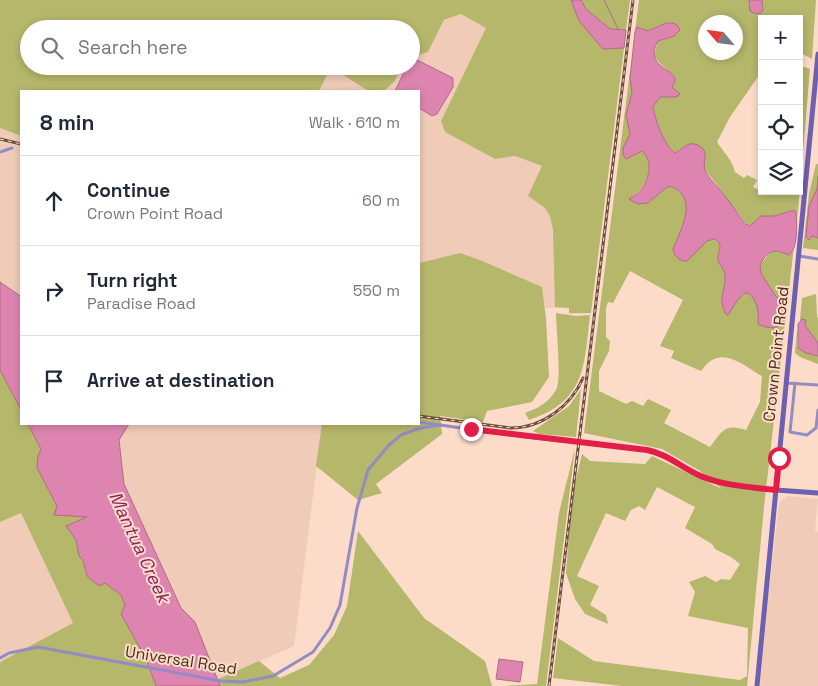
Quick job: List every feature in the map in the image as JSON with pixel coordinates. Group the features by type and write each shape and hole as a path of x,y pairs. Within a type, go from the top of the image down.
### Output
{"main road":[{"name":"Crown Point Road","path":"757,686 818,54"},
{"path":"776,490 818,493"}],"street":[{"path":"0,152 12,148"},
{"path":"798,256 818,259"},
{"path":"786,383 818,385"},
{"path":"795,383 790,432 807,435 816,428 818,410"},
{"path":"420,422 658,452 700,476 717,482 776,490"},
{"name":"Universal Road","path":"0,658 38,647 221,681 243,682 273,676 313,652 330,628 340,606 356,508 368,470 389,445 401,435 420,428 440,425"}],"shaded area":[{"path":"461,14 487,28 441,121 445,132 495,159 515,156 560,173 591,313 569,314 569,308 545,308 542,287 460,253 420,263 420,90 385,90 394,82 398,75 420,75 420,54 428,52 444,21"},
{"path":"327,75 343,75 366,90 320,90"},
{"path":"0,128 20,136 20,296 0,282"},
{"path":"128,425 322,425 294,646 216,680 195,622 181,608 124,484 119,440"},
{"path":"787,496 818,499 815,531 818,532 818,686 760,686 779,503"},
{"path":"21,513 73,623 0,663 0,522"}],"green space":[{"path":"0,0 571,0 579,21 603,49 624,48 591,313 569,313 569,308 555,307 553,229 550,216 545,208 528,196 542,166 515,156 495,159 445,132 441,121 486,28 461,14 444,20 428,52 420,54 420,20 20,20 20,75 327,75 320,90 20,90 20,136 0,128"},
{"path":"581,0 630,0 626,30 610,29 586,9"},
{"path":"639,0 749,0 749,5 760,14 763,9 762,0 816,0 812,59 803,54 803,15 758,15 758,77 730,117 717,142 730,160 735,172 744,178 747,175 757,180 753,187 758,190 758,195 799,195 764,507 747,686 622,686 553,678 558,638 594,661 740,680 747,676 748,628 688,616 695,592 689,582 705,576 716,582 721,579 730,580 740,564 685,528 695,507 657,487 645,510 639,506 631,510 625,521 606,513 577,576 599,586 590,605 606,615 608,624 585,614 575,599 566,573 572,496 582,454 590,461 645,464 652,456 722,489 700,471 662,449 584,433 630,70 632,92 627,118 630,129 628,158 642,151 646,156 649,169 645,182 632,196 632,201 648,203 667,187 674,188 681,193 685,199 686,213 682,229 673,249 689,259 707,241 714,239 720,244 719,255 725,276 722,301 728,315 739,298 748,293 754,299 757,307 758,324 765,327 778,327 784,321 786,311 785,306 774,294 761,273 760,266 770,252 778,251 789,255 793,251 796,212 791,211 774,216 761,216 750,226 745,223 704,168 704,150 695,144 680,149 675,153 671,149 660,132 653,107 660,97 674,97 675,92 671,86 675,81 674,77 654,55 658,41 674,36 666,23 647,31 639,27 635,31","holes":["630,271 683,300 660,346 674,351 671,358 701,371 712,360 725,357 762,376 760,402 746,430 729,428 721,433 710,447 664,423 671,410 648,399 643,406 632,401 626,404 599,391 599,371 609,351 610,341 606,337 606,308 608,302 613,303"]},
{"path":"803,66 810,69 803,152"},
{"path":"343,75 398,75 394,82 385,90 366,90"},
{"path":"816,164 818,164 818,250 803,248 809,194"},
{"path":"460,253 542,287 546,318 549,377 532,402 487,411 483,422 440,416 442,434 376,484 382,493 358,500 316,466 322,425 420,425 420,263"},
{"path":"816,294 818,343 805,325 805,320 800,320 802,298"},
{"path":"556,313 576,316 590,315 583,366 579,380 572,392 562,403 548,412 529,420 525,413 546,402 553,395 558,384 559,365"},
{"path":"797,331 797,347 818,356 818,364 795,353"},
{"path":"0,370 20,408 20,425 29,425 41,449 37,468 57,506 89,517 67,526 76,540 79,556 83,560 87,576 105,583 121,595 156,686 0,686 0,663 2,661 73,623 21,513 0,522"},
{"path":"581,389 576,437 539,434 533,431 569,406"},
{"path":"575,448 546,686 504,686 537,684 559,513"},
{"path":"358,531 424,618 485,661 492,686 220,686 216,680 259,661 280,678 309,665 334,635 347,606"}],"water":[{"path":"571,0 581,0 586,9 610,29 626,30 624,48 603,49 579,21"},
{"path":"749,0 762,0 763,10 760,14 750,11"},
{"path":"666,23 677,25 680,30 674,36 658,41 654,49 654,56 657,61 674,76 675,81 672,87 680,94 676,97 660,97 653,107 658,125 667,145 675,153 691,144 698,145 704,150 705,170 745,224 750,226 761,216 774,216 795,211 796,237 792,252 789,255 778,251 770,252 760,266 761,273 774,294 785,306 784,321 779,326 769,327 758,324 757,307 754,299 748,293 743,294 728,315 726,314 722,303 725,275 718,260 720,245 717,241 714,239 707,241 687,261 682,261 676,256 673,249 682,229 686,213 685,199 678,190 673,187 667,187 648,203 638,204 629,199 642,188 649,172 648,160 642,151 626,159 623,155 623,148 630,134 626,115 632,92 630,78 635,32 637,27 648,31"},
{"path":"420,62 453,78 453,87 437,114 432,116 420,109 420,90 395,90 403,75 420,75"},
{"path":"818,176 818,238 812,236 809,240 806,237 809,206 817,189"},
{"path":"0,282 20,296 20,408 0,370"},
{"path":"802,319 806,320 805,325 818,343 818,356 806,353 798,348 798,324"},
{"name":"Mantua Creek","path":"29,425 128,425 119,440 124,484 181,608 195,622 220,686 156,686 146,659 121,614 125,605 121,595 105,583 99,586 87,576 83,560 79,556 76,540 66,526 87,517 54,515 57,506 37,468 41,449"},
{"path":"499,659 523,662 520,682 496,679"}],"waterway":[{"path":"604,0 618,29"}],"railway":[{"path":"549,686 633,0"},
{"path":"0,139 20,144"},
{"path":"420,416 507,428 523,427 544,420 554,414 571,398 583,378"}],"route":[{"path":"471,429 658,452 700,476 717,482 776,490 779,458"}]}
